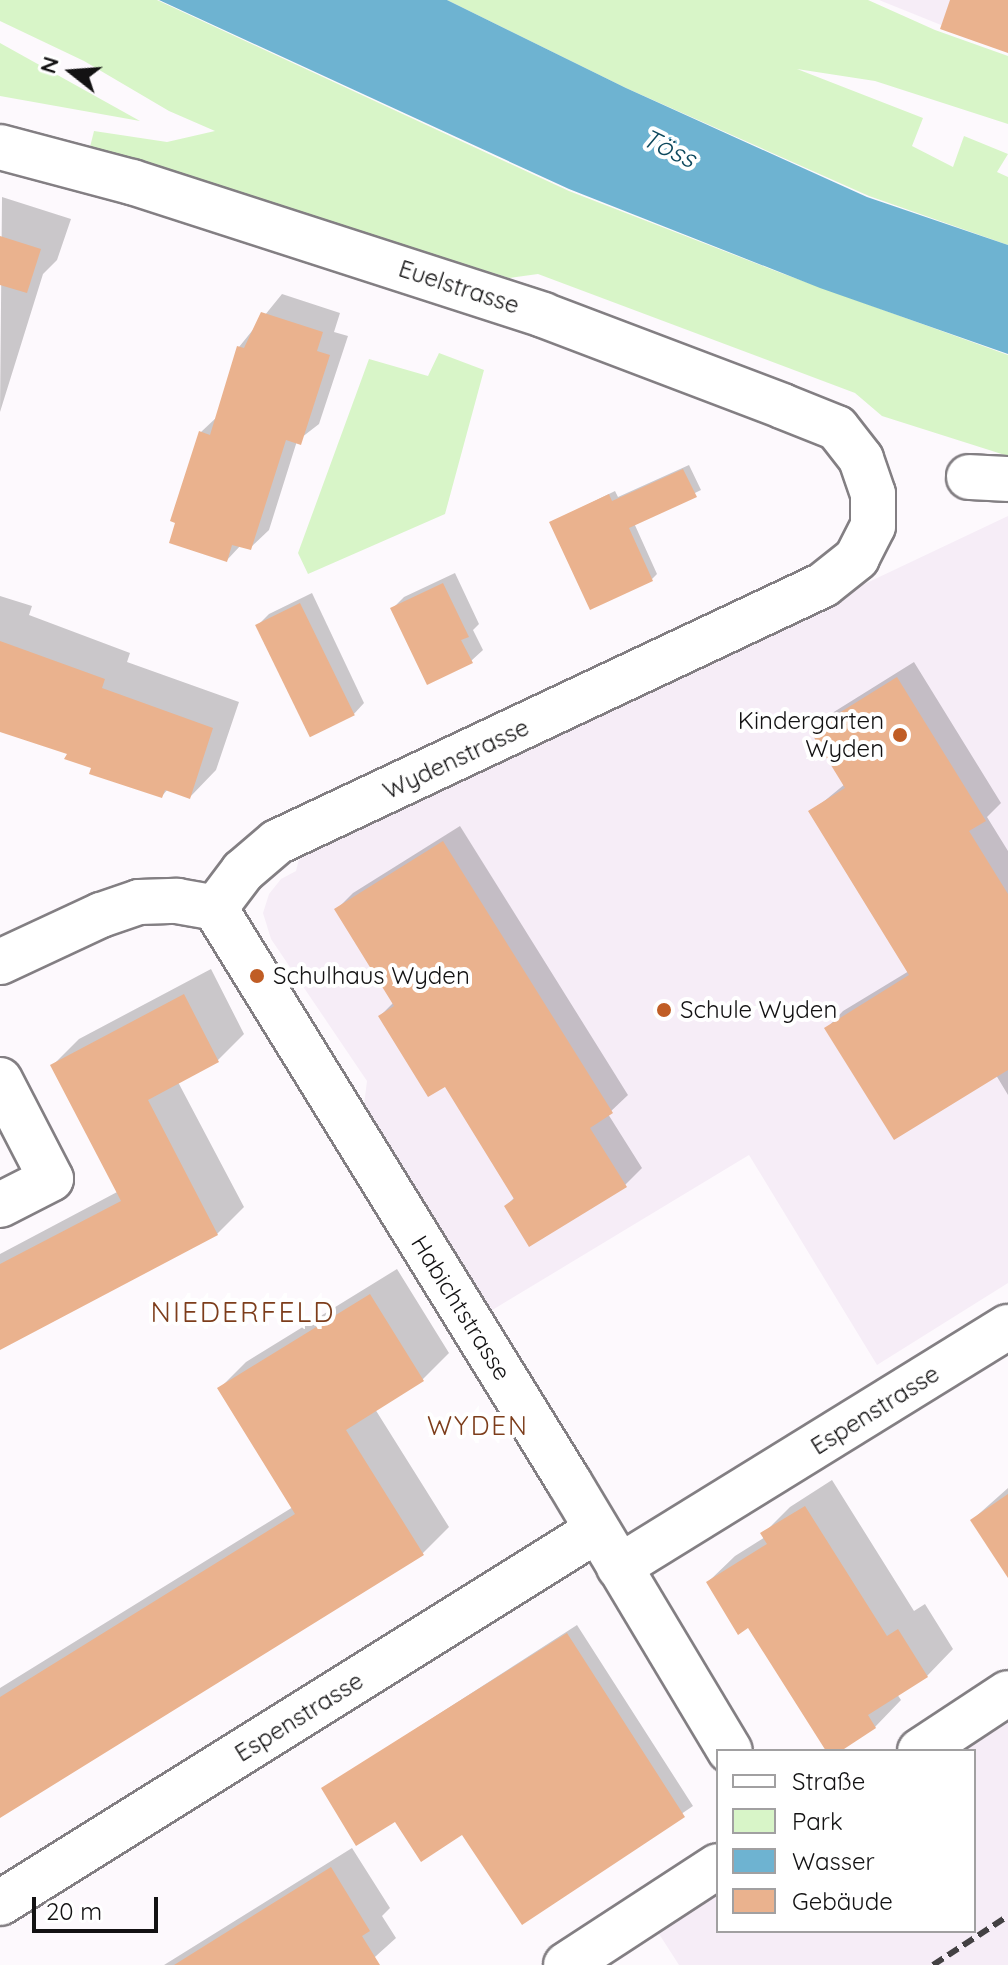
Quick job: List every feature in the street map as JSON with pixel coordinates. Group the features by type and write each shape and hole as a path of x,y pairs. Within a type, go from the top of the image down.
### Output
{"street":[{"name":"Euelstrasse","path":"0,147 145,187 528,310 796,411 837,428 861,459 873,494"},
{"name":"Wydenstrasse","path":"215,908 243,871 277,842 823,585 857,558 873,526 873,494"},
{"path":"0,962 120,907 139,902 177,901 215,908"},
{"name":"Habichtstrasse","path":"215,908 729,1749"},
{"path":"0,1080 51,1179 0,1205"},
{"name":"Espenstrasse","path":"0,1903 608,1549 1008,1327"},
{"path":"923,1749 1008,1693"},
{"path":"566,1965 716,1867"}],"shaded area":[{"path":"879,0 1008,0 1008,52"},
{"name":"Schule Wyden","path":"1008,516 1008,1283 877,1365 749,1155 489,1312 363,1113 367,1081 271,939 263,913 269,894 281,879 296,871 301,851"},
{"path":"1008,1716 1008,1965 679,1965 652,1923 716,1880 716,1933 976,1933 976,1749 958,1749"}],"green space":[{"path":"0,0 157,0 569,191 781,273 1008,355 1008,456 882,416 855,393 538,274 509,278 90,147 94,131 167,142 215,131 169,111 84,61 0,21"},
{"path":"447,0 868,0 935,30 1008,56 1008,124 875,81 797,69 923,118 912,146 953,167 964,136 1008,154 997,172 1008,177 1008,245 869,196 626,88"},
{"path":"0,43 140,121 0,96"},
{"path":"439,353 484,370 445,514 308,574 298,553 369,359 428,376"}],"water":[{"name":"Töss","path":"159,0 447,0 626,88 867,197 1008,245 1008,354 820,288 569,189"}],"building":[{"path":"950,0 1008,0 1008,53 940,29"},
{"path":"0,236 41,249 27,293 0,285"},
{"path":"261,312 323,332 317,351 330,355 301,445 286,440 251,550 232,545 227,562 169,543 175,523 170,521 199,431 210,435 237,346 244,348"},
{"path":"683,469 697,497 629,528 653,581 590,610 549,522 609,494 612,501"},
{"path":"443,583 469,637 461,640 473,663 427,685 390,608"},
{"path":"300,603 355,715 310,737 255,625"},
{"path":"0,641 105,679 102,688 213,728 190,799 165,790 162,798 89,774 91,768 64,759 67,754 0,732"},
{"path":"897,677 986,821 969,831 1008,894 1008,1070 894,1140 824,1028 909,975 808,811 845,788 810,731"},
{"path":"443,841 613,1113 590,1128 627,1187 529,1247 504,1206 514,1199 445,1087 428,1097 378,1016 394,1006 334,909"},
{"path":"184,994 219,1062 148,1100 218,1235 0,1350 0,1264 121,1201 50,1065"},
{"path":"370,1294 424,1381 346,1430 424,1555 0,1818 0,1697 295,1514 217,1388"},
{"path":"1008,1494 1008,1578 970,1520"},
{"path":"805,1506 887,1636 898,1629 928,1677 868,1715 876,1728 844,1749 825,1749 748,1628 738,1635 706,1582 767,1544 760,1533"},
{"path":"567,1633 685,1817 522,1925 462,1835 421,1862 395,1822 356,1846 321,1788"},
{"path":"331,1867 370,1931 362,1936 380,1965 174,1965"}],"railway":[{"path":"933,1965 1008,1916"}],"place":[{"name":"Kindergarten Wyden","path":"900,735"},
{"name":"Schulhaus Wyden","path":"257,976"},
{"name":"Schule Wyden","path":"664,1010"}],"district":[{"name":"NIEDERFELD","path":"243,1312"},
{"name":"WYDEN","path":"478,1426"}]}
